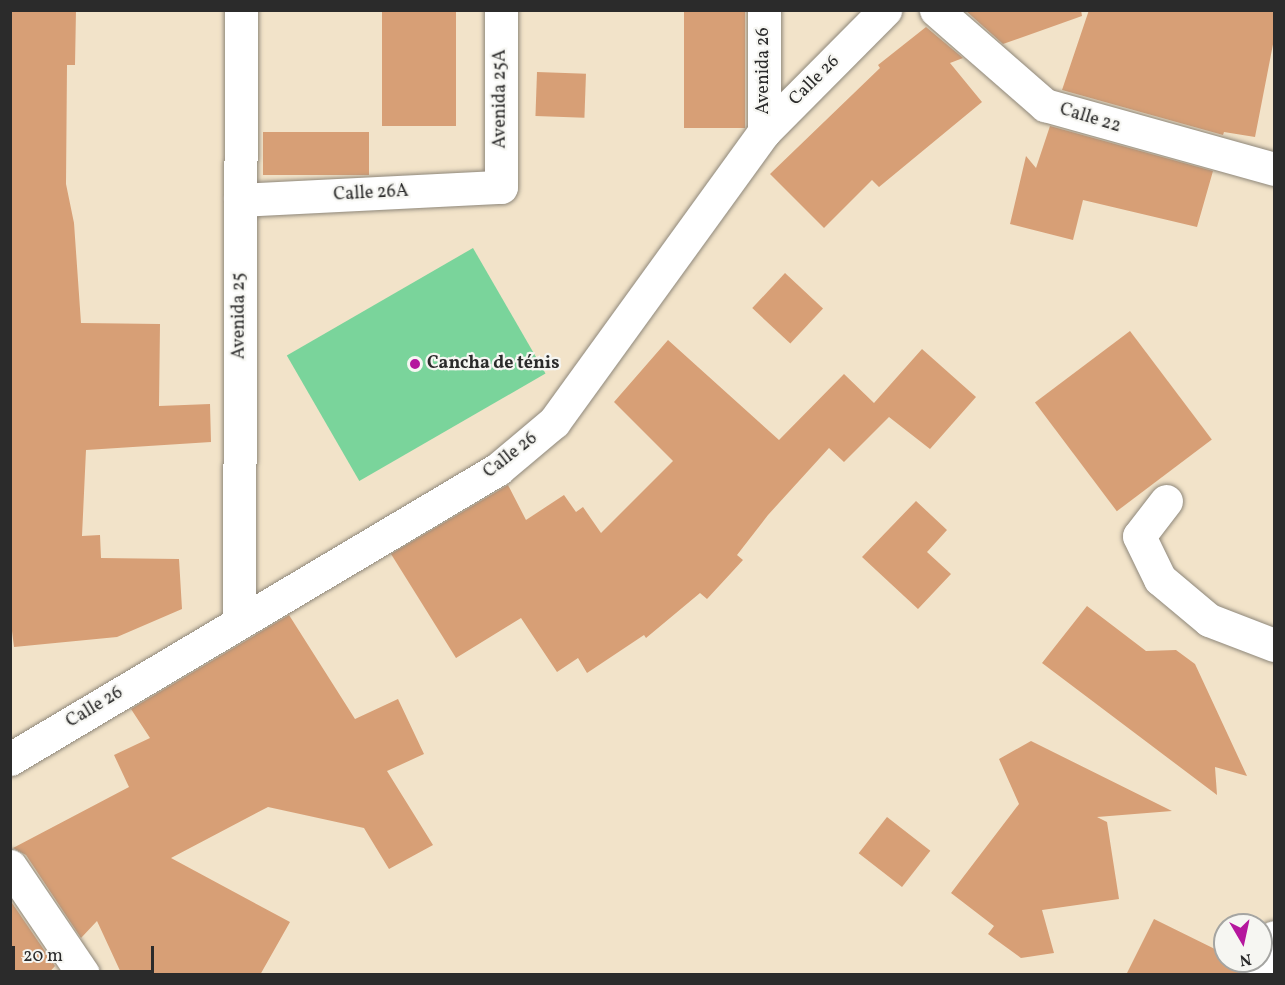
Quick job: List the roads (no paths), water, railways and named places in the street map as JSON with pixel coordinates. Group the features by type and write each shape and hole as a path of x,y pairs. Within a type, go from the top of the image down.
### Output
{"street":[{"name":"Avenida 25","path":"239,621 241,10"},
{"name":"Avenida 25A","path":"501,10 501,187"},
{"name":"Avenida 26","path":"764,10 764,132"},
{"name":"Calle 26","path":"10,759 498,469 554,422 764,132 885,10"},
{"name":"Calle 22","path":"936,10 1045,105 1275,169"},
{"name":"Calle 26A","path":"240,200 501,187"},
{"path":"1166,501 1139,536 1160,579 1209,621 1275,645"},
{"path":"10,866 83,975"},
{"path":"1258,975 1275,937"}],"place":[{"name":"Cancha de ténis","path":"415,364"}]}
